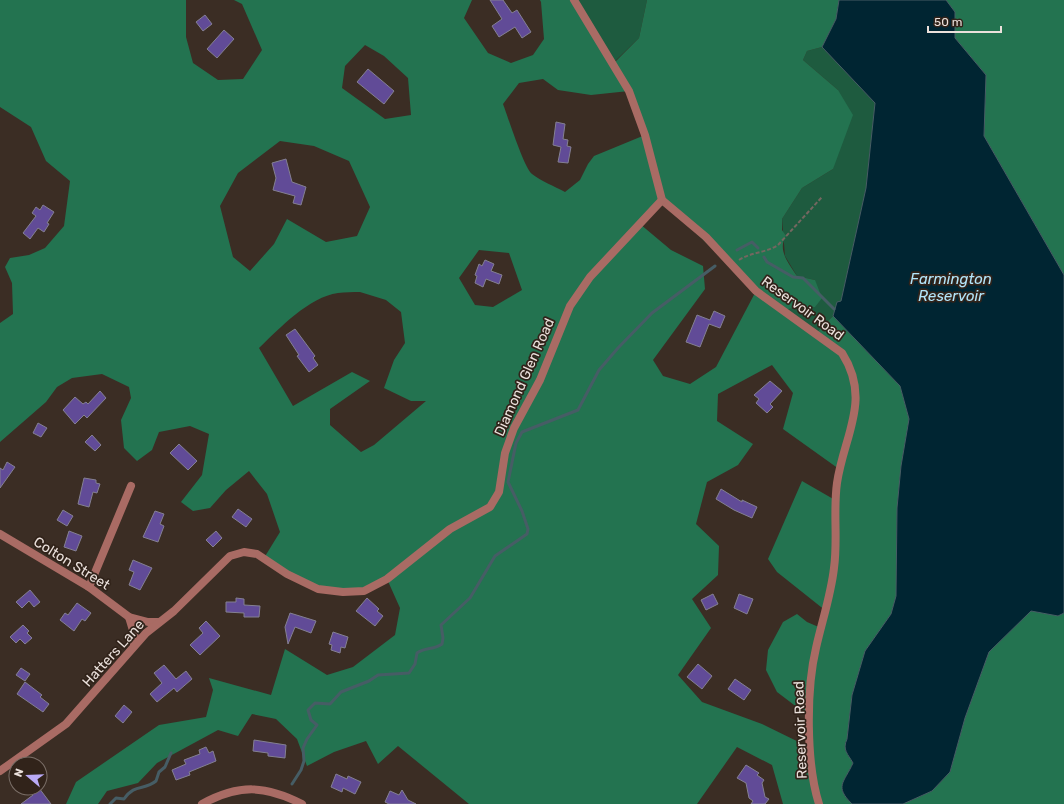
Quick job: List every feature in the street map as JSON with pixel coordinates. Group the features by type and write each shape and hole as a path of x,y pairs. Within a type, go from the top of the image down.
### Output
{"street":[{"path":"574,0 629,91 645,135 662,200"},
{"name":"Reservoir Road","path":"662,200 706,237 746,281 768,301 842,353 855,378 856,408 837,484 834,567 826,611 816,647 810,687 811,748 818,804"},
{"name":"Diamond Glen Road","path":"244,552 257,554 287,574 318,589 343,592 364,591 387,579 450,529 490,507 499,492 505,453 514,428 540,380 570,306 590,277 662,200"},
{"path":"90,587 131,486"},
{"name":"Colton Street","path":"0,534 90,587 130,617 148,622 159,622"},
{"name":"Hatters Lane","path":"0,771 66,724 134,645 159,622 174,611 227,559 237,553 244,552"},
{"path":"130,617 134,632 134,645"},
{"path":"202,804 232,791 257,789 281,794 302,804"}],"path":[{"path":"732,265 744,257 770,250 778,245 822,197"}],"green space":[{"path":"0,0 186,0 186,37 193,63 218,80 243,79 262,50 242,4 234,0 472,0 464,18 488,53 511,63 533,55 544,39 540,0 574,0 613,64 639,38 647,0 839,0 836,19 822,47 807,51 803,60 838,90 853,115 833,169 802,188 782,219 782,230 786,236 783,246 785,257 797,276 815,280 822,298 815,307 801,307 782,310 816,333 833,316 900,386 909,419 901,466 897,508 896,596 891,614 865,651 852,695 845,749 853,763 842,784 842,788 843,793 852,804 783,804 772,765 737,747 697,804 469,804 398,746 378,764 366,741 334,752 307,766 297,739 276,719 252,714 238,736 218,730 157,763 138,783 107,791 98,804 66,804 76,782 159,725 206,717 213,690 209,678 271,695 285,649 327,675 353,667 395,635 400,608 387,579 364,591 318,589 264,558 280,532 267,494 249,471 226,490 210,508 193,511 181,502 202,475 209,434 190,426 159,432 152,450 137,461 124,448 121,420 131,398 129,387 102,374 72,378 57,387 46,402 0,442 0,323 13,314 12,283 5,267 10,258 29,255 45,248 64,226 70,181 46,161 31,127 0,107","holes":["365,45 384,56 408,78 411,115 385,119 342,88 345,66","543,79 558,90 591,95 629,91 645,135 594,156 580,180 565,192 539,179 529,170 521,153 503,104 519,83","280,141 314,146 349,161 370,207 357,236 326,242 287,219 274,244 250,271 233,257 220,206 238,173","662,200 756,291 716,367 690,384 663,376 653,360 705,289 703,266 671,250 640,224","479,250 509,253 522,290 493,307 475,305 459,278","360,292 386,300 401,312 405,343 394,360 384,388 411,401 426,401 374,445 361,452 330,425 330,409 370,381 352,372 293,406 259,348 296,314 316,300 338,293","772,365 793,393 783,429 839,469 835,500 802,481 768,559 777,572 826,611 821,628 807,622 797,614 783,622 768,650 766,670 777,692 810,717 811,748 762,724 702,702 678,675 711,628 692,599 718,575 719,546 696,524 707,482 738,465 753,444 717,421 718,394"]},
{"path":"574,0 647,0 639,38 612,64"},
{"path":"946,0 1064,0 1064,275 984,136 986,75 955,38 955,12"},
{"path":"822,47 875,103 866,188 841,301 837,302 833,316 816,333 781,310 801,307 815,307 815,280 797,276 785,256 782,219 802,188 833,169 838,90 803,60 807,51"},
{"path":"1031,610 1058,616 1064,613 1064,804 903,804 932,791 950,772 965,718 989,652"}],"water":[{"name":"Farmington Reservoir","path":"839,0 946,0 955,12 955,38 986,75 984,136 1064,275 1064,613 1058,616 1031,611 989,652 965,718 950,772 932,791 903,804 852,804 843,793 842,788 842,784 853,763 845,749 852,695 865,651 891,614 896,596 897,508 901,466 909,419 900,386 833,316 837,302 841,301 866,188 875,103 822,47 836,19"}],"building":[{"path":"490,0 503,0 512,13 517,10 531,32 522,38 515,27 499,37 492,26 502,19"},
{"path":"205,15 212,24 203,31 196,22"},
{"path":"224,30 234,39 217,58 207,49"},
{"path":"368,69 394,91 384,104 357,82"},
{"path":"556,122 565,124 563,139 568,140 567,146 571,147 568,163 558,162 561,147 553,145"},
{"path":"286,159 292,182 306,187 301,205 293,203 295,196 273,190 276,178 272,163"},
{"path":"43,205 54,212 47,223 49,224 44,232 38,228 30,239 23,233 36,216 32,213 36,207 40,210"},
{"path":"485,260 494,264 491,271 502,275 499,284 486,279 483,287 475,283 477,276 475,275 479,264 482,266"},
{"path":"714,311 725,316 720,328 709,324 700,347 686,342 697,315 710,320"},
{"path":"295,329 315,356 313,358 318,365 309,372 297,356 299,355 286,335"},
{"path":"770,381 782,391 770,404 773,407 767,413 756,403 759,399 754,395"},
{"path":"100,391 106,398 87,418 84,415 75,424 63,410 75,397 83,404 86,402 88,404"},
{"path":"38,423 47,428 41,437 33,433"},
{"path":"92,435 101,445 95,451 85,442"},
{"path":"179,444 197,461 188,470 170,453"},
{"path":"7,462 15,467 0,488 0,468 3,470"},
{"path":"84,478 96,480 96,483 100,484 97,493 93,492 89,507 78,504"},
{"path":"721,489 742,502 742,500 757,507 752,518 734,510 716,499"},
{"path":"238,509 252,519 246,527 232,517"},
{"path":"63,510 73,516 67,526 57,520"},
{"path":"155,511 164,514 160,524 164,526 158,542 143,537"},
{"path":"69,531 82,536 76,551 64,547"},
{"path":"216,531 222,538 213,547 206,540"},
{"path":"133,560 152,568 140,590 129,585 134,572 129,570"},
{"path":"30,590 40,602 34,607 29,601 22,608 16,602"},
{"path":"713,594 718,604 706,610 701,600"},
{"path":"739,594 753,599 747,614 734,608"},
{"path":"236,598 244,599 244,605 260,606 259,617 244,617 244,613 226,612 226,602 236,602"},
{"path":"367,598 379,609 377,611 383,616 375,626 356,611"},
{"path":"77,603 91,613 85,621 82,619 74,631 60,620 65,613 68,615"},
{"path":"290,613 316,621 311,633 295,627 288,644 285,627"},
{"path":"206,621 220,636 200,655 190,645 203,633 199,628"},
{"path":"23,625 29,631 27,633 32,638 25,644 20,639 16,643 10,637"},
{"path":"333,632 348,637 345,648 341,647 340,653 331,650 332,645 329,644"},
{"path":"698,664 712,676 702,689 687,677"},
{"path":"164,665 176,679 186,671 192,679 177,692 174,688 157,702 150,694 162,683 154,673"},
{"path":"21,668 30,674 25,681 16,675"},
{"path":"735,679 751,690 744,700 728,689"},
{"path":"25,682 42,695 40,697 49,704 43,712 17,694"},
{"path":"124,705 132,712 123,723 115,716"},
{"path":"254,740 286,745 285,758 268,756 268,753 253,751"},
{"path":"206,747 209,753 213,751 216,761 189,772 190,775 176,780 172,770 186,764 184,760 200,754 199,750"},
{"path":"746,765 759,773 757,775 764,780 762,783 765,797 769,799 765,804 751,804 753,801 749,798 746,783 737,778"},
{"path":"336,774 347,779 348,776 361,782 355,794 343,788 342,792 331,787"},
{"path":"402,790 408,800 416,804 389,804 385,802 390,791 399,795"},
{"path":"32,796 45,796 51,804 21,804"}],"waterway":[{"path":"737,250 752,242 758,248"},
{"path":"764,257 767,262 793,277 803,278 834,309"},
{"path":"292,784 301,770 304,761 303,748 307,739 317,725 311,720 308,710 315,703 330,704 341,692 369,681 378,675 409,673 415,664 417,653 442,644 443,638 441,625 470,598 495,556 527,534 528,529 522,511 508,482 516,443 522,432 578,410 599,370 618,348 652,313 715,266"},
{"path":"110,804 116,798 124,799 132,791 152,784 156,781 159,772 165,767 171,753"}]}
